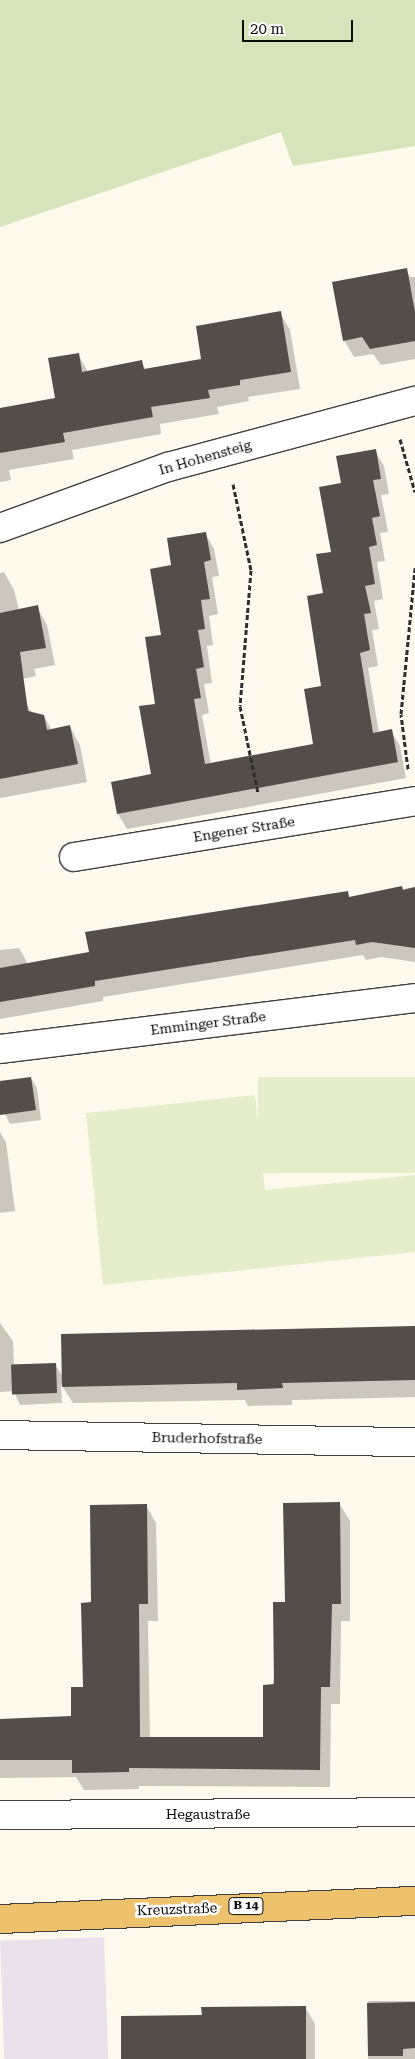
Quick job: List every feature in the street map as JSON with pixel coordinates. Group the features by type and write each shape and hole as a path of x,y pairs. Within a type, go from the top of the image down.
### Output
{"main road":[{"name":"Kreuzstraße","path":"0,1919 415,1901"}],"street":[{"name":"In Hohensteig","path":"0,528 168,467 403,404"},
{"name":"Engener Straße","path":"74,857 413,801"},
{"name":"Emminger Straße","path":"0,1049 415,998"},
{"name":"Bruderhofstraße","path":"0,1435 415,1442"},
{"name":"Hegaustraße","path":"0,1815 415,1812"}],"path":[{"path":"403,404 415,492"},
{"path":"226,451 251,570 240,706 265,826"},
{"path":"413,801 401,714 415,568"}],"shaded area":[{"path":"104,1937 108,2059 4,2059 0,1941"}],"green space":[{"path":"0,0 415,0 415,146 293,166 281,132 0,227"},
{"path":"258,1077 415,1077 415,1173 258,1173"},
{"path":"255,1095 265,1190 415,1175 415,1252 103,1285 86,1113"}],"building":[{"path":"407,268 415,312 415,341 370,349 362,337 343,341 332,282"},
{"path":"281,311 291,372 240,380 240,385 208,390 210,398 151,407 153,417 63,433 65,442 0,453 0,408 55,398 48,358 79,353 82,372 142,360 144,369 201,359 196,326"},
{"path":"376,449 381,479 373,480 380,516 372,518 377,545 369,547 375,584 365,586 371,613 364,614 370,650 360,653 373,733 392,729 398,762 117,814 111,782 151,774 139,706 155,704 145,637 161,635 150,569 171,565 167,538 206,532 211,560 204,562 210,599 201,600 205,629 198,630 204,667 196,669 201,698 194,699 205,764 313,744 304,689 321,686 307,596 323,593 316,554 331,552 319,487 341,483 336,456"},
{"path":"38,605 46,648 20,652 28,711 44,715 47,730 70,725 78,764 0,779 0,613"},
{"path":"402,886 403,890 415,887 415,948 372,942 356,945 355,940 95,981 95,986 0,1002 0,968 89,952 85,932 348,891 349,897"},
{"path":"31,1077 36,1110 0,1115 0,1081"},
{"path":"415,1326 415,1380 282,1383 283,1388 237,1390 237,1383 62,1387 61,1334"},
{"path":"56,1363 57,1393 12,1395 11,1365"},
{"path":"340,1502 341,1604 332,1604 330,1687 321,1687 320,1770 129,1768 129,1772 72,1773 72,1760 0,1760 0,1719 71,1716 71,1687 83,1687 81,1603 91,1602 90,1505 147,1504 148,1604 139,1604 140,1737 263,1737 263,1685 274,1684 273,1602 285,1602 283,1503"},
{"path":"415,2002 415,2048 403,2049 403,2056 368,2056 367,2003"},
{"path":"306,2006 306,2059 121,2059 121,2016 202,2015 201,2007"}]}
